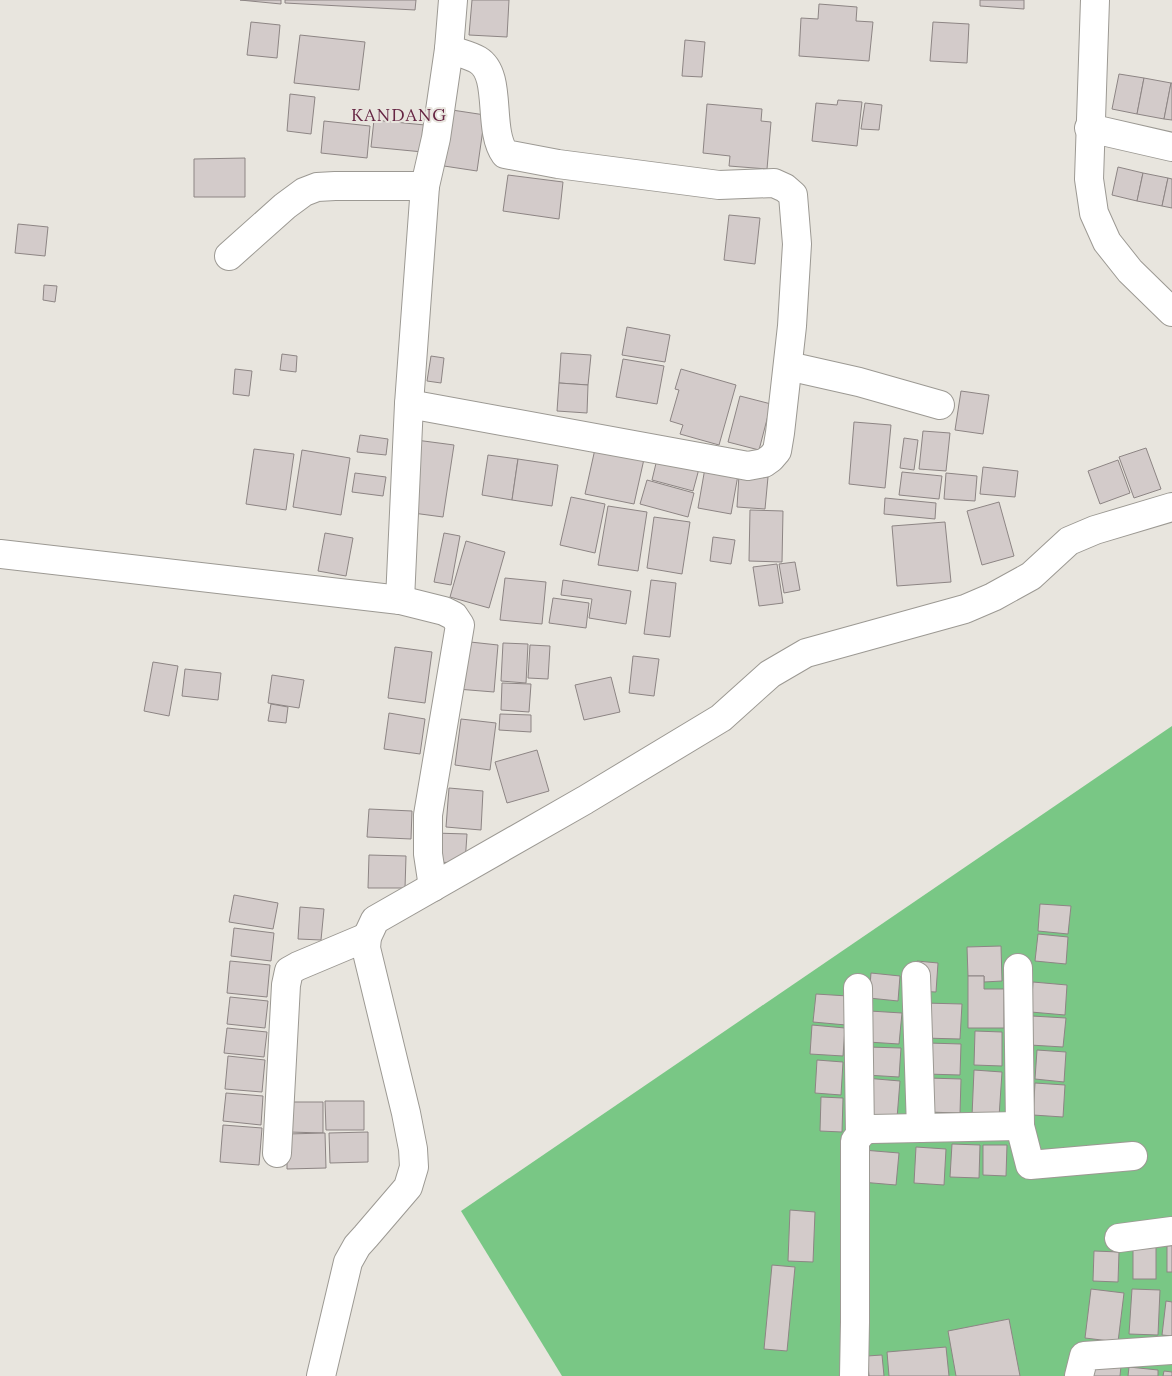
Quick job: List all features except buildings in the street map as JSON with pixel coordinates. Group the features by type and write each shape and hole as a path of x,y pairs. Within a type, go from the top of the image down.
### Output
{"street":[{"path":"400,600 409,404 425,186 436,138 449,49 452,0"},
{"path":"1095,0 1089,128 1089,179 1094,213 1107,242 1130,271 1172,312"},
{"path":"409,404 748,466 764,463 777,451 788,366 797,244 792,195 785,188 774,183 719,186 558,164 505,154 499,146 496,135 491,77 484,64 477,59 449,49"},
{"path":"1089,128 1172,147"},
{"path":"229,256 285,206 304,192 317,187 425,186"},
{"path":"788,366 859,382 940,405"},
{"path":"321,1376 348,1262 361,1241 408,1187 414,1167 413,1149 406,1113 366,948 367,937 375,920 722,718 770,674 806,653 965,609 994,597 1031,576 1069,541 1094,530 1172,506"},
{"path":"0,554 400,600 444,611 454,616 460,625 428,815 428,854 434,887"},
{"path":"277,1153 286,985 289,971 367,937"},
{"path":"1018,968 1020,1126 1030,1165 1133,1156"},
{"path":"916,976 921,1128"},
{"path":"858,988 860,1134"},
{"path":"854,1376 854,1141 863,1131 871,1129 1020,1126"},
{"path":"1119,1238 1172,1230"},
{"path":"1079,1376 1084,1356 1172,1350"}],"green space":[{"path":"1172,726 1172,1376 562,1376 461,1211"}],"district":[{"name":"KANDANG","path":"399,115"}]}
